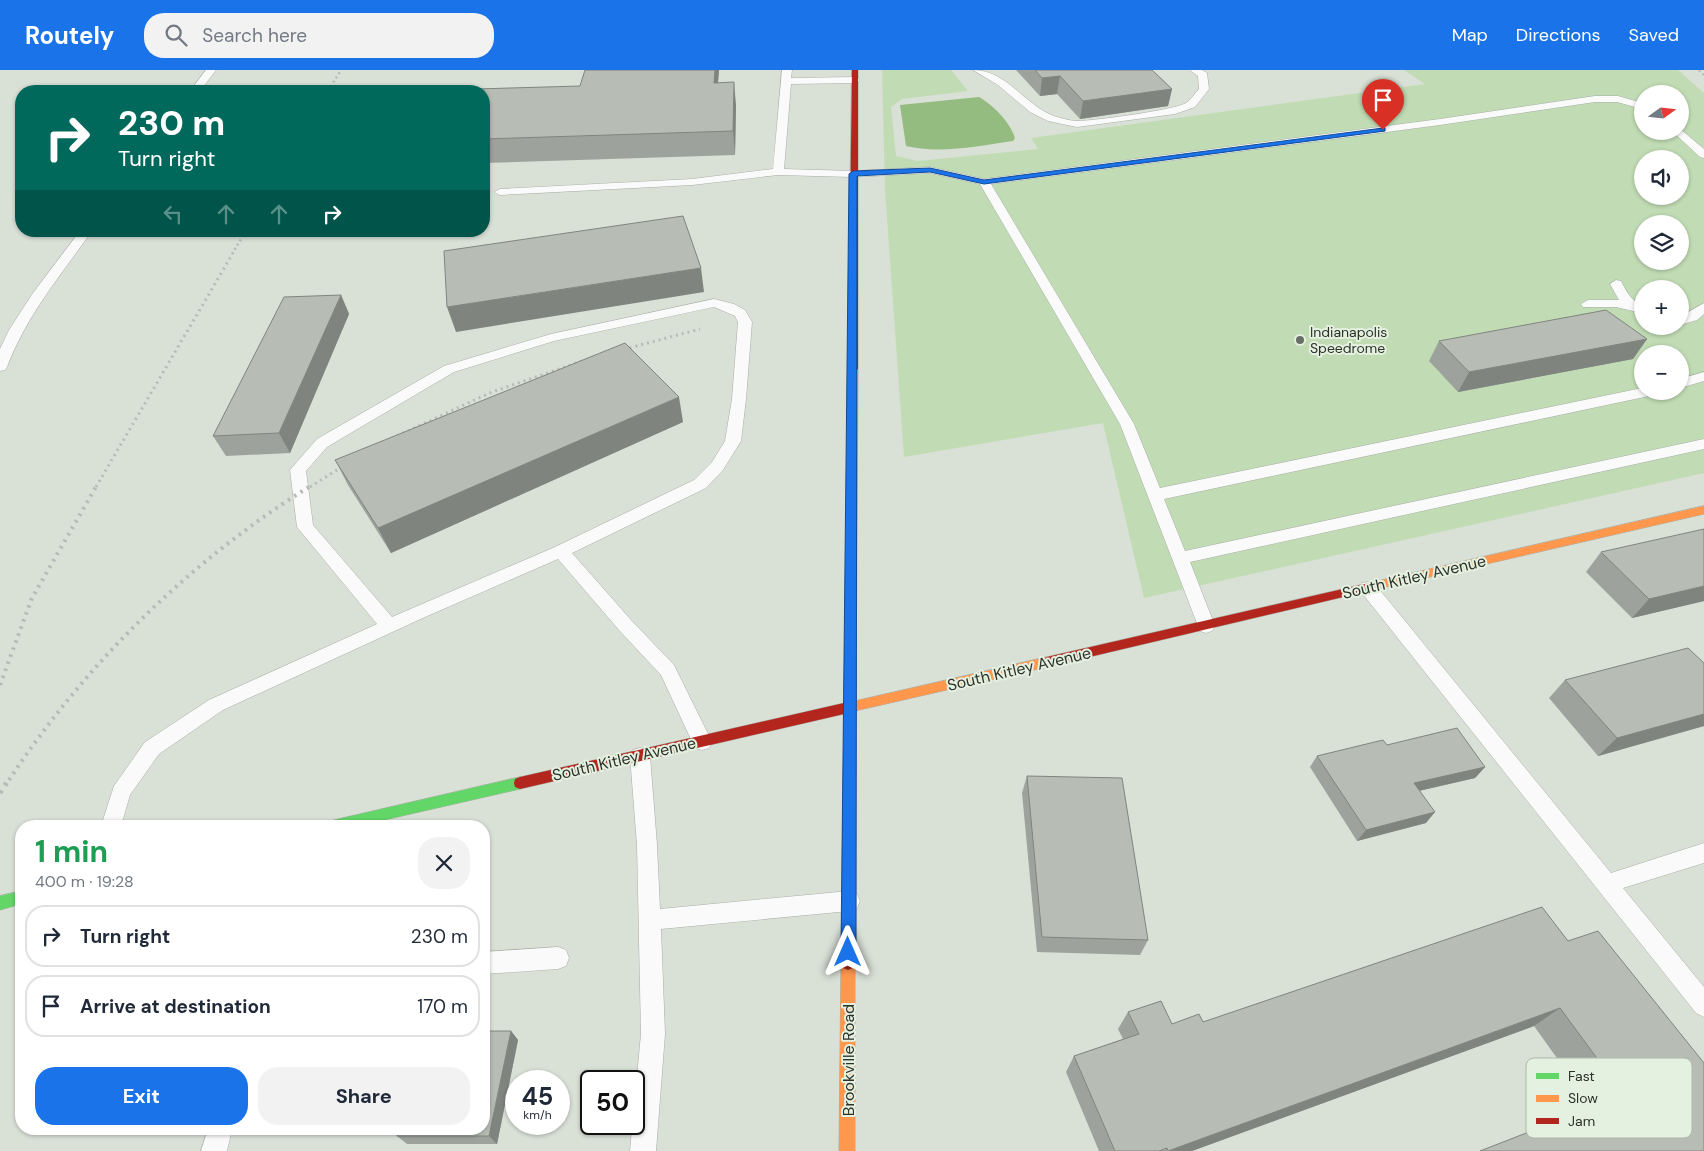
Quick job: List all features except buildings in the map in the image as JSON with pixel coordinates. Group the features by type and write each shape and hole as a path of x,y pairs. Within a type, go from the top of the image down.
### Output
{"main road":[{"name":"Brookville Road","path":"847,1151 855,75"},
{"name":"South Kitley Avenue","path":"360,820 1704,510"},
{"path":"0,903 15,899"}],"lane":[{"path":"200,85 211,70"},
{"path":"978,70 1002,83 1034,110 1052,118 1077,124 1171,112 1190,105 1204,89 1203,75 1195,70"},
{"path":"778,172 786,76 855,75"},
{"path":"500,192 692,182 778,172 853,174 930,170 984,182 1430,124 1595,98 1618,99 1634,104"},
{"path":"1687,140 1704,155"},
{"path":"984,182 1127,424 1206,626"},
{"path":"0,367 22,320 42,288 81,237"},
{"path":"1616,284 1620,293 1634,305"},
{"path":"113,820 120,792 152,748 216,705 389,626 561,551 700,484 718,466 733,441 739,399 745,322 740,313 729,307 714,303 681,309 551,338 448,369 322,443 298,470 305,527 389,626"},
{"path":"1588,304 1634,307"},
{"path":"1689,317 1704,307"},
{"path":"1689,381 1704,376"},
{"path":"1155,495 1634,394"},
{"path":"1180,558 1704,444"},
{"path":"561,551 668,670 702,742"},
{"path":"1368,588 1704,1005"},
{"path":"640,756 647,845 653,1034 643,1151"},
{"path":"1606,884 1704,852"},
{"path":"650,920 849,901"},
{"path":"490,963 558,958"},
{"path":"214,1151 218,1135"}],"shaded area":[{"name":"Indianapolis Speedrome","path":"882,70 951,70 968,91 902,99 891,107 896,156 918,161 1038,149 1031,138 1425,84 1404,70 1678,70 1704,93 1704,473 1144,598 1103,423 904,457 885,190"},
{"path":"979,97 995,109 1005,120 1013,132 1015,138 1013,141 946,149 906,146 900,105"}],"railway":[{"path":"332,85 341,70"},
{"path":"1699,70 1704,75"},
{"path":"232,254 242,237"},
{"path":"96,487 233,253"},
{"path":"618,351 700,329"},
{"path":"397,436 492,392 591,358"},
{"path":"310,487 351,461"},
{"path":"0,685 32,598 97,485"},
{"path":"9,780 39,737 72,695 144,616 225,546 268,514 312,485"},
{"path":"0,793 9,779"}],"traffic: fast":[{"path":"850,694 853,369"},
{"path":"360,820 520,783"},
{"path":"0,903 15,899"}],"traffic: slow":[{"path":"1369,587 1704,510"},
{"path":"846,708 1047,662"},
{"path":"847,1151 848,963"}],"traffic: jam":[{"path":"853,369 855,70"},
{"path":"1047,662 1369,587"},
{"path":"848,963 850,694"},
{"path":"520,783 846,708"}],"place":[{"name":"Indianapolis Speedrome","path":"1300,340"}],"route":[{"path":"848,952 853,174 930,170 984,182 1383,130"}]}
